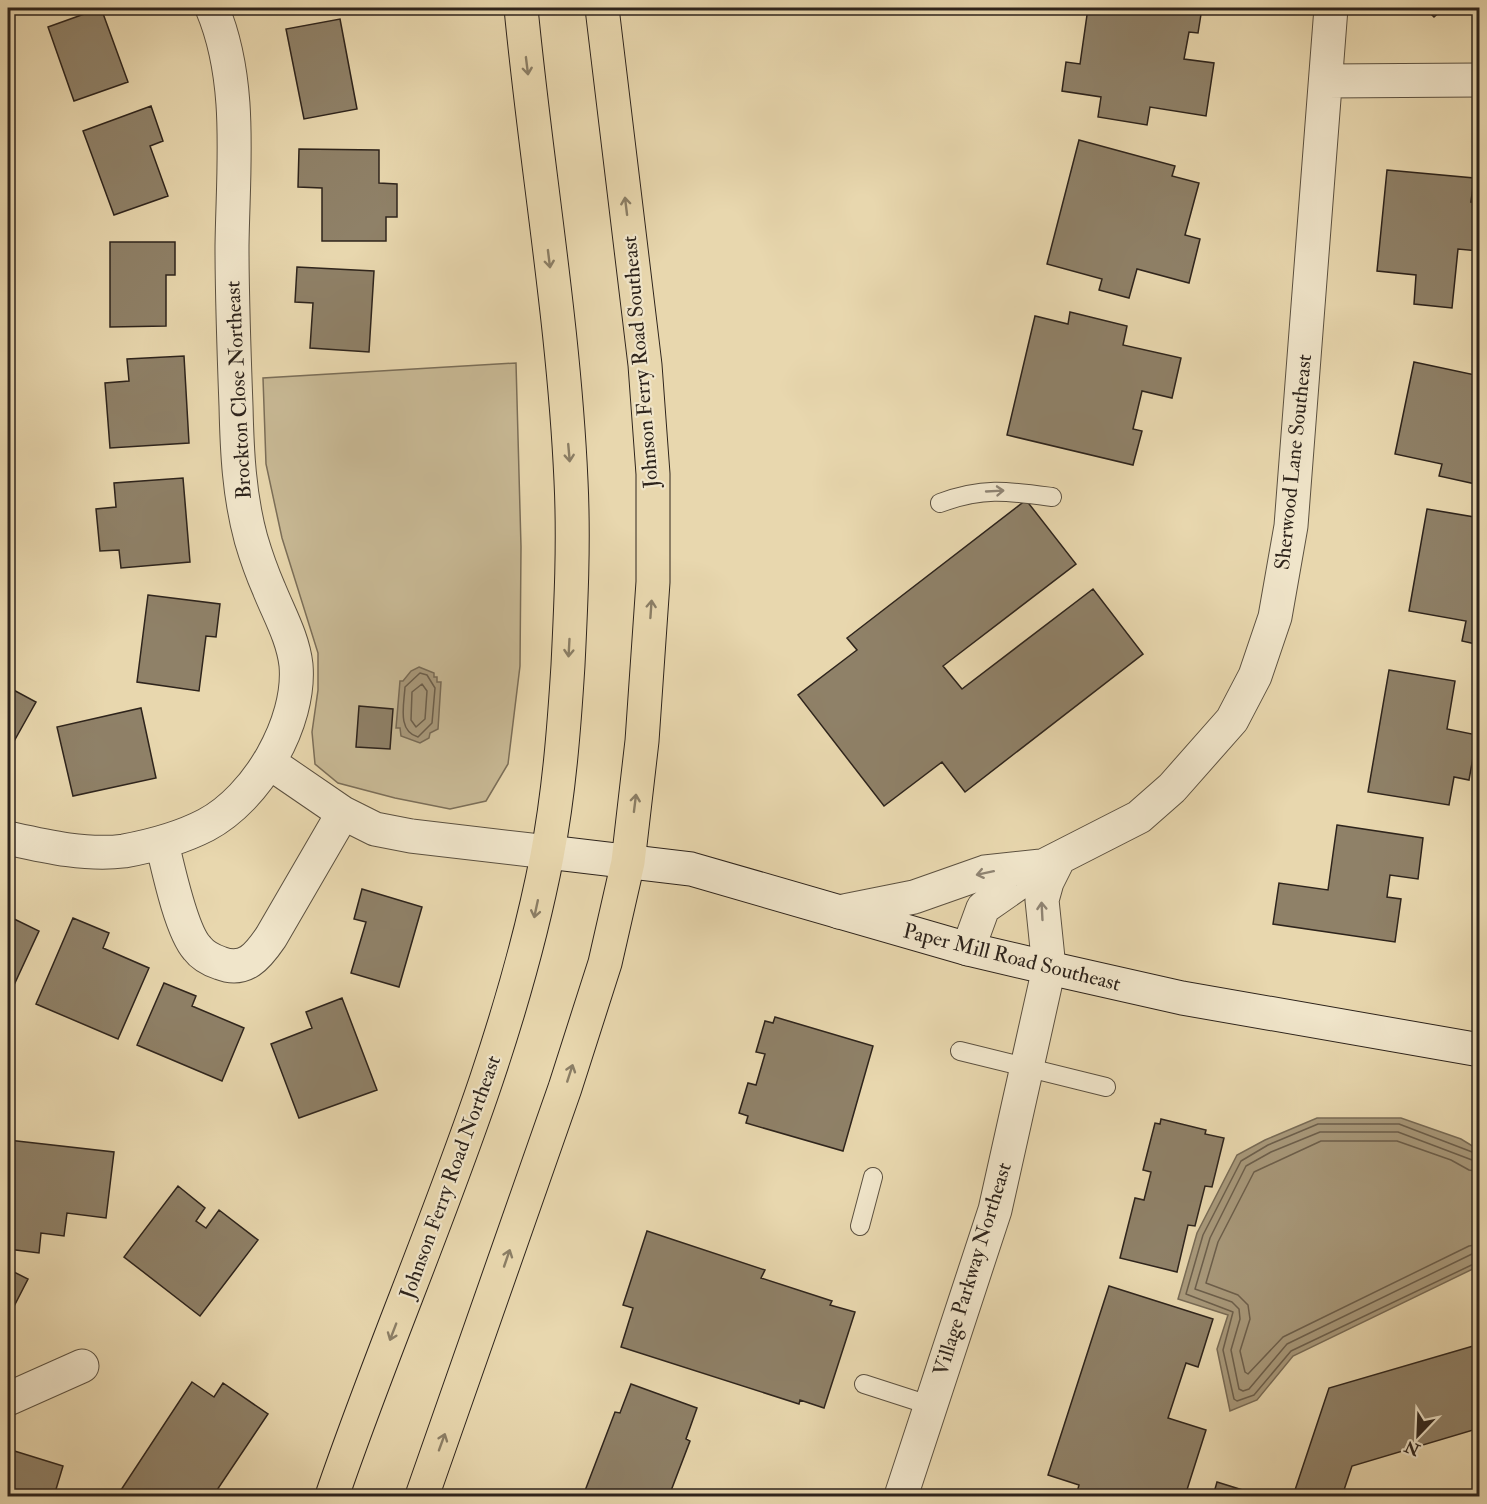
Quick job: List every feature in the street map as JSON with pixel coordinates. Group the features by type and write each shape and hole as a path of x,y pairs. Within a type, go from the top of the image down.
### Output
{"main road":[{"path":"520,8 563,376 571,481 572,583 563,739 548,852"},
{"name":"Johnson Ferry Road Southeast","path":"602,8 645,365 652,474 653,582 642,741 628,862"},
{"name":"Johnson Ferry Road Northeast","path":"332,1497 472,1124 527,948 548,852"},
{"path":"422,1497 565,1088 605,963 628,862"}],"street":[{"name":"Brockton Close Northeast","path":"8,838 82,850 122,851 162,843 207,825 241,798 270,763 285,729 294,699 296,665 288,633 268,587 251,538 238,474 232,299 234,112 228,65 212,8"},
{"name":"Sherwood Lane Southeast","path":"968,949 983,908 1051,862 1138,817 1172,788 1232,720 1255,676 1275,617 1291,526 1331,8"},
{"path":"1326,81 1479,80"},
{"path":"270,763 343,813 375,829 411,836 548,852"},
{"path":"162,843 184,922 195,947 209,959 228,967 245,966 259,954 271,937 343,813"},
{"name":"Paper Mill Road Southeast","path":"548,852 691,869 968,949 1048,968 1182,998 1479,1050"},
{"path":"1048,968 1042,900 1051,862"},
{"name":"Sherwood Lane Southeast","path":"839,912 914,897 985,872 1051,862"},
{"name":"Village Parkway Northeast","path":"901,1497 929,1405 995,1210 1048,968"},
{"path":"8,1399 82,1366"}],"lane":[{"path":"940,503 967,492 997,491 1052,497"},
{"path":"960,1051 1106,1087"},
{"path":"860,1227 873,1177"},
{"path":"864,1384 929,1405"}],"shaded area":[{"path":"516,363 521,547 520,666 508,764 486,801 450,809 338,783 315,764 312,732 318,690 318,653 282,538 266,464 263,378"}],"water":[{"path":"419,667 434,673 437,682 441,682 438,729 420,743 401,736 400,728 396,728 400,681"},
{"path":"1317,1118 1401,1118 1461,1139 1479,1150 1479,1266 1293,1356 1257,1400 1230,1411 1217,1349 1228,1315 1178,1299 1197,1233 1237,1155 1265,1140"}],"building":[{"path":"101,8 128,82 74,101 48,27"},
{"path":"1088,8 1202,8 1198,33 1189,32 1184,59 1214,63 1206,116 1150,107 1147,125 1098,117 1101,97 1062,91 1066,62 1080,64"},
{"path":"1425,8 1444,8 1434,17"},
{"path":"340,19 357,109 304,119 286,29"},
{"path":"151,106 163,141 150,146 168,196 114,215 83,131"},
{"path":"1079,140 1175,166 1172,176 1199,183 1185,235 1200,239 1189,283 1137,269 1129,298 1099,290 1102,279 1047,264"},
{"path":"299,149 379,150 379,183 397,184 397,217 386,217 386,241 322,241 322,188 298,187"},
{"path":"1387,170 1474,178 1471,202 1480,202 1479,251 1458,249 1452,308 1414,304 1416,275 1377,271"},
{"path":"110,242 175,242 175,275 166,275 166,326 110,327"},
{"path":"297,267 374,271 369,352 310,348 313,303 295,302"},
{"path":"1070,312 1127,326 1123,345 1181,358 1172,398 1142,391 1133,429 1142,431 1133,465 1007,435 1035,316 1068,324"},
{"path":"184,356 189,443 110,448 105,383 129,381 127,359"},
{"path":"1414,362 1480,376 1477,422 1480,423 1480,485 1439,476 1442,464 1395,454"},
{"path":"183,478 190,562 121,568 119,550 100,551 96,509 116,507 114,483"},
{"path":"1026,500 1076,564 943,666 962,689 1093,589 1143,654 965,792 942,762 884,806 798,695 857,650 847,638"},
{"path":"1427,509 1480,518 1480,645 1462,641 1466,621 1409,611"},
{"path":"148,595 220,604 216,637 206,636 199,691 137,682"},
{"path":"1389,670 1455,681 1447,729 1477,735 1469,780 1454,777 1449,805 1368,792"},
{"path":"8,687 36,702 8,752"},
{"path":"359,706 393,709 390,749 356,747"},
{"path":"141,708 156,778 73,796 57,727"},
{"path":"1337,825 1423,838 1418,879 1390,875 1387,897 1401,899 1395,942 1273,924 1279,883 1328,890"},
{"path":"362,889 422,907 399,987 351,973 366,922 354,919"},
{"path":"8,916 39,931 14,985 8,982"},
{"path":"73,918 109,933 103,948 149,968 118,1039 36,1004"},
{"path":"164,983 196,996 192,1006 244,1028 222,1081 137,1045"},
{"path":"342,998 377,1090 299,1118 271,1044 312,1028 306,1012"},
{"path":"775,1017 873,1046 843,1151 746,1123 748,1116 739,1113 748,1083 756,1085 765,1054 756,1052 765,1021 773,1023"},
{"path":"1161,1119 1206,1130 1205,1134 1224,1138 1212,1187 1205,1186 1195,1226 1188,1225 1177,1272 1120,1258 1135,1198 1144,1200 1151,1172 1143,1170 1155,1123 1160,1124"},
{"path":"8,1140 114,1152 106,1218 67,1213 64,1236 41,1233 39,1253 8,1249"},
{"path":"178,1186 205,1208 196,1221 206,1228 219,1210 258,1240 200,1316 124,1257"},
{"path":"647,1231 765,1270 761,1278 832,1301 830,1305 855,1312 824,1408 800,1400 799,1404 621,1347 633,1308 623,1305"},
{"path":"8,1269 28,1279 8,1318"},
{"path":"1109,1286 1213,1319 1198,1367 1186,1363 1168,1418 1206,1430 1185,1496 1076,1496 1079,1485 1048,1475"},
{"path":"1480,1344 1480,1428 1352,1466 1342,1496 1293,1496 1329,1388"},
{"path":"192,1382 214,1397 223,1383 268,1414 213,1496 117,1496"},
{"path":"631,1384 697,1408 686,1439 690,1441 669,1496 583,1496 615,1412 620,1413"},
{"path":"8,1449 63,1466 54,1496 8,1496"},
{"path":"1217,1482 1262,1496 1213,1496"}]}
